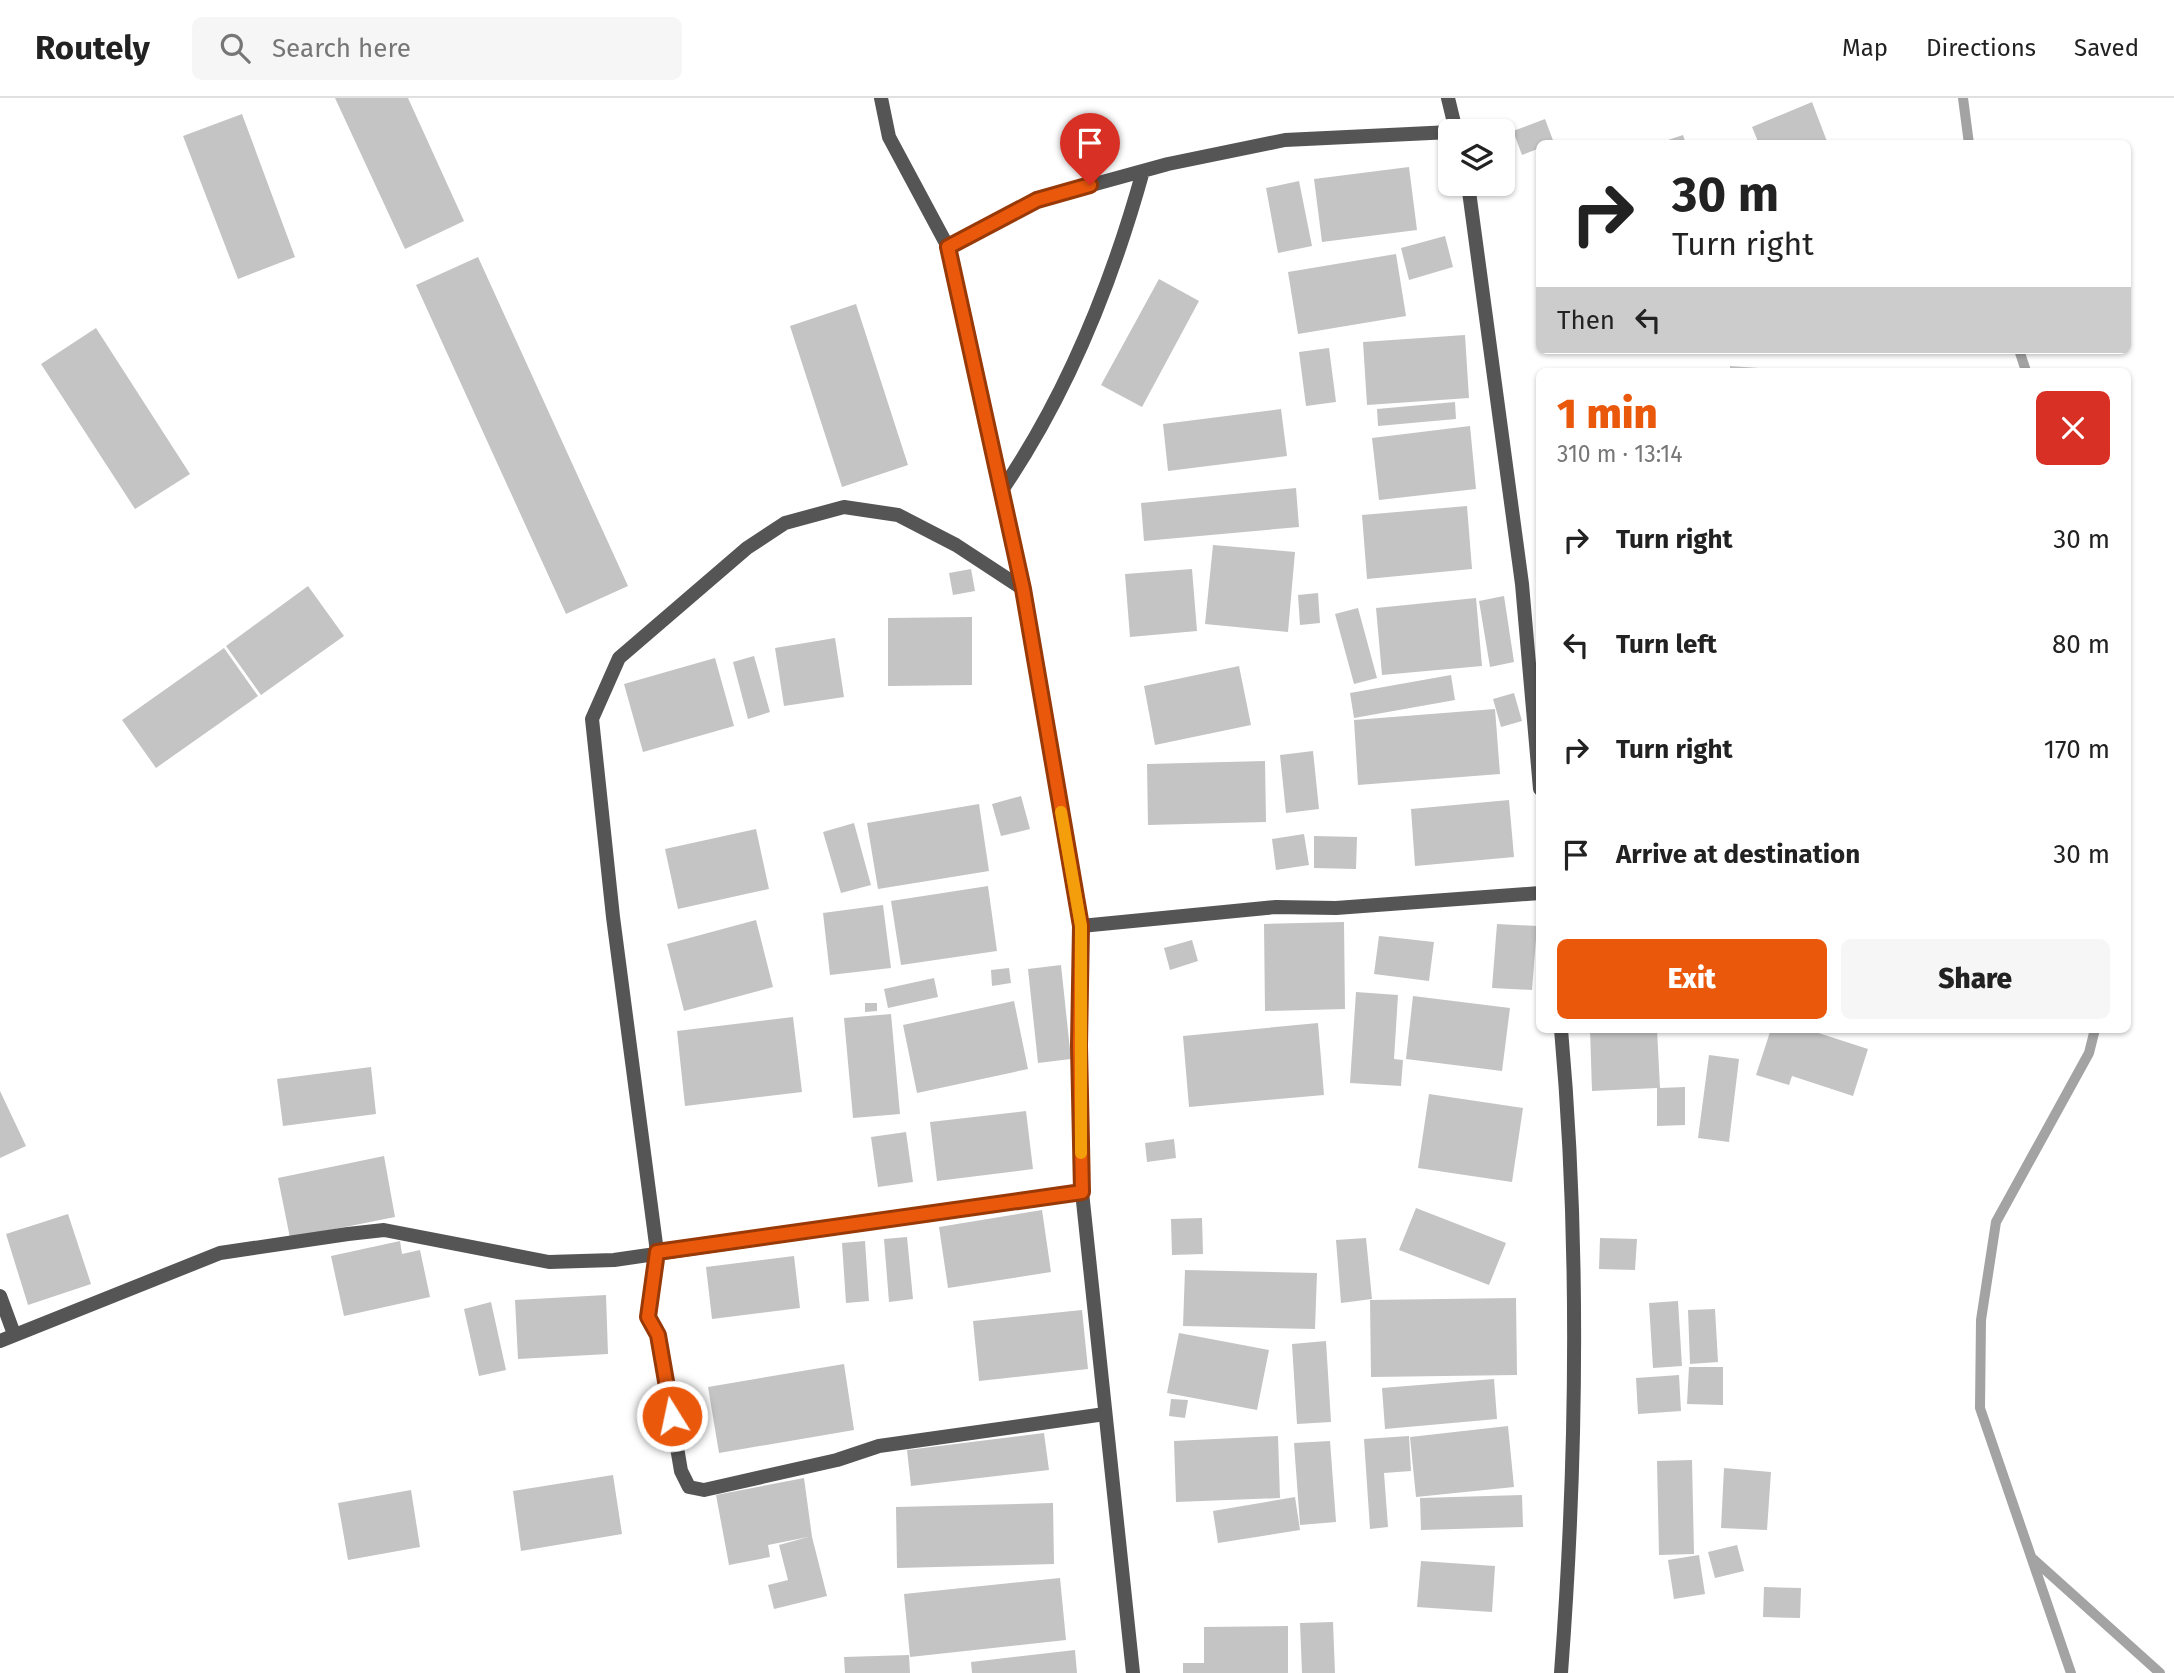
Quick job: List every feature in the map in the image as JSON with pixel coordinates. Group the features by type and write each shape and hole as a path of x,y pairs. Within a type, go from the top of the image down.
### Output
{"street":[{"path":"881,98 889,137 948,247 1023,589 1081,926 1079,1046 1082,1192 1133,1673"},
{"path":"1448,98 1451,119"},
{"path":"948,247 1037,200 1143,171 1285,140 1438,133"},
{"path":"1002,489 1025,455 1079,354 1111,273 1143,171"},
{"path":"1470,196 1522,584 1536,743"},
{"path":"1023,589 956,545 898,514 844,507 785,523 747,548 619,658 592,719 613,917 657,1252 648,1317 658,1335 681,1471 689,1487 704,1490 837,1460 879,1446 1105,1414"},
{"path":"1081,926 1276,907 1336,908 1536,893"},
{"path":"1561,1033 1573,1229 1570,1556 1561,1673"},
{"path":"0,1341 219,1253 360,1233 384,1230 549,1262 614,1260 1082,1192"},
{"path":"0,1296 14,1334"}],"building":[{"path":"335,98 408,98 464,221 405,249"},
{"path":"1812,102 1826,140 1757,140 1752,127"},
{"path":"242,114 295,257 238,279 183,136"},
{"path":"1545,119 1553,140 1536,140 1536,150 1522,155 1515,130"},
{"path":"1683,135 1685,140 1668,140"},
{"path":"1409,167 1417,230 1322,242 1314,179"},
{"path":"1299,181 1312,246 1278,253 1266,188"},
{"path":"1445,236 1453,267 1409,280 1401,248"},
{"path":"1396,254 1406,316 1298,334 1288,272"},
{"path":"478,257 628,586 566,614 416,285"},
{"path":"1159,279 1199,301 1142,407 1101,385"},
{"path":"856,304 908,465 842,487 790,326"},
{"path":"96,328 190,474 135,509 41,364"},
{"path":"1465,335 1469,398 1367,405 1363,342"},
{"path":"1329,348 1336,402 1306,406 1299,352"},
{"path":"1455,402 1456,419 1378,426 1377,409"},
{"path":"1281,409 1287,456 1168,471 1163,424"},
{"path":"1470,426 1476,489 1379,500 1372,438"},
{"path":"1296,488 1299,527 1144,541 1141,503"},
{"path":"1467,506 1472,569 1367,579 1362,515"},
{"path":"1213,545 1295,552 1288,632 1205,624"},
{"path":"971,569 975,591 953,595 949,573"},
{"path":"1192,569 1197,631 1130,637 1125,574"},
{"path":"308,586 344,636 261,695 226,646"},
{"path":"1318,593 1320,623 1300,625 1298,595"},
{"path":"1504,596 1514,662 1490,667 1479,601"},
{"path":"1476,598 1482,666 1382,675 1376,608"},
{"path":"1358,608 1377,678 1354,684 1335,614"},
{"path":"972,617 972,685 888,686 888,618"},
{"path":"835,638 844,697 784,706 775,648"},
{"path":"224,648 258,696 156,768 122,720"},
{"path":"754,656 770,712 748,719 733,662"},
{"path":"715,658 734,726 643,752 624,684"},
{"path":"1239,666 1251,725 1155,745 1144,686"},
{"path":"1451,675 1455,700 1354,718 1350,693"},
{"path":"1514,693 1522,721 1501,727 1493,699"},
{"path":"1495,709 1500,774 1358,785 1354,720"},
{"path":"1313,751 1319,809 1286,813 1280,755"},
{"path":"1265,761 1266,822 1148,825 1147,764"},
{"path":"1021,796 1030,829 1001,836 992,804"},
{"path":"1509,800 1514,857 1415,866 1411,809"},
{"path":"979,804 989,871 878,889 867,823"},
{"path":"854,823 871,885 841,893 823,832"},
{"path":"756,829 769,889 678,909 665,849"},
{"path":"1304,834 1309,865 1276,870 1272,839"},
{"path":"1314,836 1357,837 1356,869 1314,868"},
{"path":"988,886 997,951 901,965 891,901"},
{"path":"883,905 891,968 830,975 823,913"},
{"path":"756,920 773,987 684,1011 667,944"},
{"path":"1344,922 1345,1009 1265,1011 1264,924"},
{"path":"1497,924 1536,926 1532,990 1492,988"},
{"path":"1379,936 1434,942 1429,981 1374,974"},
{"path":"1192,940 1198,961 1170,970 1164,948"},
{"path":"1061,965 1071,1059 1038,1063 1028,969"},
{"path":"1009,968 1011,983 992,986 991,970"},
{"path":"934,978 938,997 888,1008 884,989"},
{"path":"1356,992 1398,995 1394,1059 1403,1060 1401,1086 1350,1083"},
{"path":"1413,996 1510,1008 1502,1071 1406,1059"},
{"path":"1014,1001 1028,1069 917,1093 903,1025"},
{"path":"865,1003 877,1003 877,1011 865,1012"},
{"path":"891,1014 900,1114 853,1118 844,1018"},
{"path":"793,1017 802,1092 685,1106 677,1031"},
{"path":"1318,1023 1324,1095 1189,1107 1183,1036"},
{"path":"1590,1033 1657,1033 1660,1088 1685,1087 1685,1125 1657,1126 1657,1088 1592,1091"},
{"path":"1770,1033 1818,1033 1868,1049 1853,1096 1792,1076 1789,1085 1756,1075"},
{"path":"1709,1055 1739,1059 1729,1142 1698,1138"},
{"path":"371,1067 376,1114 283,1126 277,1079"},
{"path":"0,1091 26,1146 0,1158"},
{"path":"1429,1094 1523,1108 1512,1182 1418,1168"},
{"path":"1026,1111 1033,1169 937,1181 930,1122"},
{"path":"906,1132 913,1182 878,1187 871,1137"},
{"path":"1174,1139 1176,1158 1147,1162 1145,1143"},
{"path":"384,1156 395,1217 290,1238 278,1178"},
{"path":"1416,1208 1506,1243 1489,1285 1399,1250"},
{"path":"1042,1210 1051,1272 948,1288 939,1227"},
{"path":"68,1214 91,1284 28,1305 6,1234"},
{"path":"1202,1218 1203,1254 1172,1255 1171,1219"},
{"path":"907,1237 913,1299 889,1302 884,1239"},
{"path":"1366,1238 1372,1299 1341,1303 1336,1240"},
{"path":"1600,1238 1637,1239 1635,1270 1599,1269"},
{"path":"400,1241 402,1254 420,1250 430,1297 344,1316 331,1256"},
{"path":"865,1241 869,1301 846,1303 842,1243"},
{"path":"794,1256 800,1308 712,1319 706,1267"},
{"path":"1185,1270 1317,1273 1315,1329 1183,1326"},
{"path":"606,1295 608,1354 518,1359 515,1300"},
{"path":"1516,1298 1517,1375 1371,1377 1370,1300"},
{"path":"1678,1301 1682,1366 1653,1368 1649,1303"},
{"path":"491,1302 506,1370 479,1376 464,1309"},
{"path":"1715,1309 1718,1362 1690,1364 1688,1310"},
{"path":"1082,1310 1088,1369 979,1381 973,1321"},
{"path":"1179,1333 1269,1350 1257,1410 1167,1393"},
{"path":"1326,1341 1331,1422 1297,1424 1292,1344"},
{"path":"844,1364 854,1430 719,1453 708,1387"},
{"path":"1689,1367 1723,1367 1723,1405 1687,1404"},
{"path":"1679,1375 1681,1411 1638,1414 1636,1378"},
{"path":"1494,1379 1497,1419 1385,1429 1382,1388"},
{"path":"1171,1399 1188,1400 1185,1418 1169,1416"},
{"path":"1508,1426 1514,1487 1416,1497 1410,1437"},
{"path":"1044,1433 1049,1470 911,1486 907,1450"},
{"path":"1278,1436 1280,1498 1176,1502 1174,1441"},
{"path":"1409,1436 1411,1471 1384,1473 1388,1527 1370,1529 1364,1439"},
{"path":"1330,1441 1336,1522 1300,1525 1294,1443"},
{"path":"1692,1460 1694,1554 1659,1555 1657,1461"},
{"path":"1724,1468 1771,1472 1767,1530 1721,1528"},
{"path":"613,1475 622,1534 521,1551 513,1491"},
{"path":"804,1478 812,1537 827,1596 774,1609 768,1585 788,1580 779,1545 808,1537 768,1545 770,1557 729,1565 716,1495"},
{"path":"411,1490 420,1547 348,1560 338,1503"},
{"path":"1522,1495 1523,1527 1421,1530 1420,1498"},
{"path":"1295,1497 1300,1530 1218,1543 1213,1511"},
{"path":"1053,1503 1054,1564 897,1568 896,1507"},
{"path":"1737,1545 1744,1571 1715,1578 1708,1552"},
{"path":"1699,1555 1705,1594 1674,1599 1668,1560"},
{"path":"1421,1561 1495,1566 1492,1612 1417,1607"},
{"path":"1060,1578 1066,1640 910,1657 904,1594"},
{"path":"1764,1587 1801,1588 1800,1618 1763,1617"},
{"path":"1333,1622 1335,1673 1302,1673 1300,1623"},
{"path":"1288,1626 1288,1673 1183,1673 1183,1663 1204,1663 1204,1627"},
{"path":"1075,1650 1077,1673 972,1673 971,1662"},
{"path":"909,1655 910,1673 845,1673 844,1657"}],"waterway":[{"path":"1963,98 1968,140"},
{"path":"2020,354 2025,368"},
{"path":"2071,1673 1980,1408 1981,1320 1996,1222 2089,1053 2094,1033"},
{"path":"2032,1558 2160,1673"}],"slow traffic":[{"path":"1061,812 1081,926 1081,1153"}],"route":[{"path":"672,1416 658,1335 648,1317 657,1252 1082,1192 1079,1046 1081,926 1023,589 948,247 1037,200 1090,185"}]}
